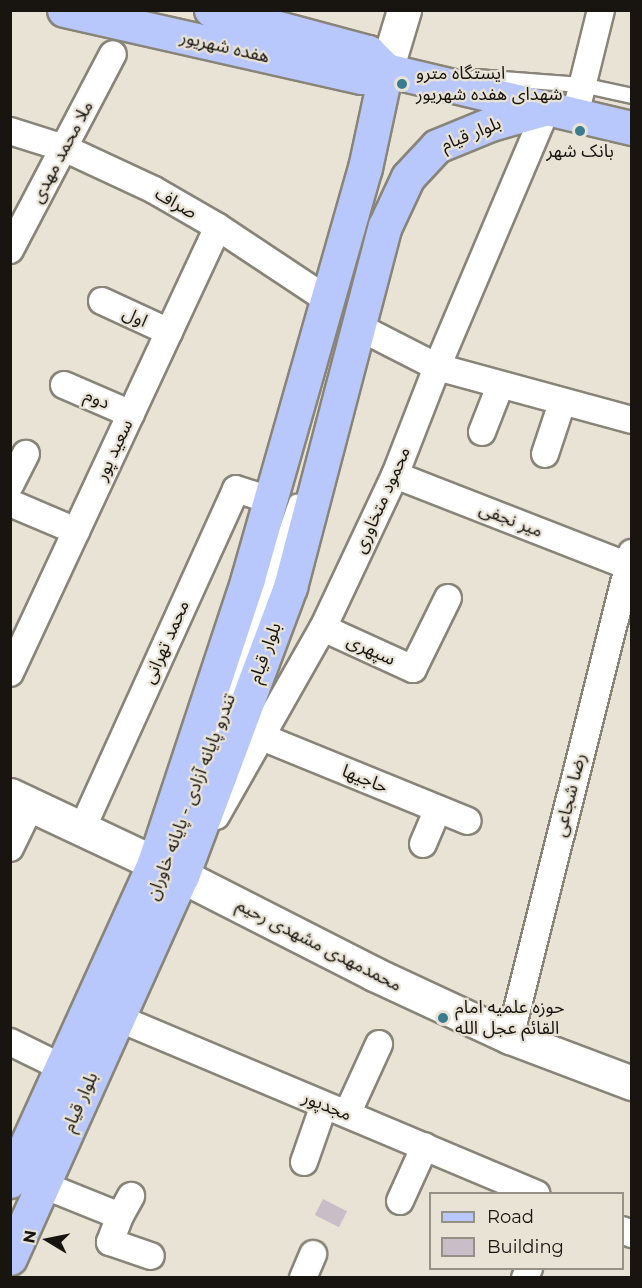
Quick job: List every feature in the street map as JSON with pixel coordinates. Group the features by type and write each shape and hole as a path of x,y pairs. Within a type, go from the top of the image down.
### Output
{"main road":[{"name":"هفده شهریور","path":"64,10 362,77 386,70 568,103 632,128"},
{"name":"هفده شهریور","path":"211,10 368,52 386,70"},
{"path":"386,70 404,10"},
{"name":"بلوار قیام","path":"10,1258 118,1018 169,863 365,168 386,70"},
{"name":"بلوار قیام","path":"11,1178 72,1070 169,863 290,587 386,226 408,177 437,146 491,124 568,103"},
{"name":"محمدمهدی مشهدی رحیم","path":"21,800 82,829 169,863 374,974 510,1036 632,1083"}],"street":[{"name":"محمود متخاوری","path":"169,863 261,737 323,628 395,475 437,367 568,103 601,10"},
{"name":"ملا محمد مهدی","path":"10,250 113,54"},
{"name":"صراف","path":"10,131 64,148 154,190 218,227 328,300"},
{"name":"سعید پور","path":"11,669 218,227"},
{"name":"اول","path":"102,301 169,332"},
{"path":"359,327 437,367 562,403 632,420"},
{"name":"دوم","path":"64,385 131,414"},
{"path":"482,432 500,386"},
{"path":"545,454 562,403"},
{"path":"10,485 26,454"},
{"name":"میر نجفی","path":"395,475 630,560"},
{"name":"محمد تهرانی","path":"82,829 236,489 270,501"},
{"path":"10,503 76,531"},
{"name":"رضا شجاعی","path":"510,1036 630,560"},
{"name":"سپهری","path":"323,628 413,669 448,598"},
{"name":"حاجیها","path":"261,737 468,821"},
{"path":"10,848 21,800"},
{"path":"423,844 438,809"},
{"name":"مجدپور","path":"118,1018 532,1192"},
{"path":"10,1042 72,1070"},
{"path":"304,1162 379,1044"},
{"path":"400,1201 425,1146"},
{"path":"44,1185 126,1206 110,1242 151,1256"},
{"path":"303,1278 313,1254"}],"lane":[{"path":"568,103 632,96"},
{"name":"تندرو پایانه آزادی - پایانه خاوران","path":"187,813 271,579 386,226"},
{"name":"تندرو پایانه آزادی - پایانه خاوران","path":"123,967 169,863"}],"building":[{"path":"323,1199 347,1211 339,1227 315,1215"}],"place":[{"name":"ایستگاه مترو شهدای هفده شهریور","path":"402,84"},
{"name":"بانک شهر","path":"580,131"},
{"name":"حوزه علمیه امام القائم عجل الله","path":"443,1018"}]}
